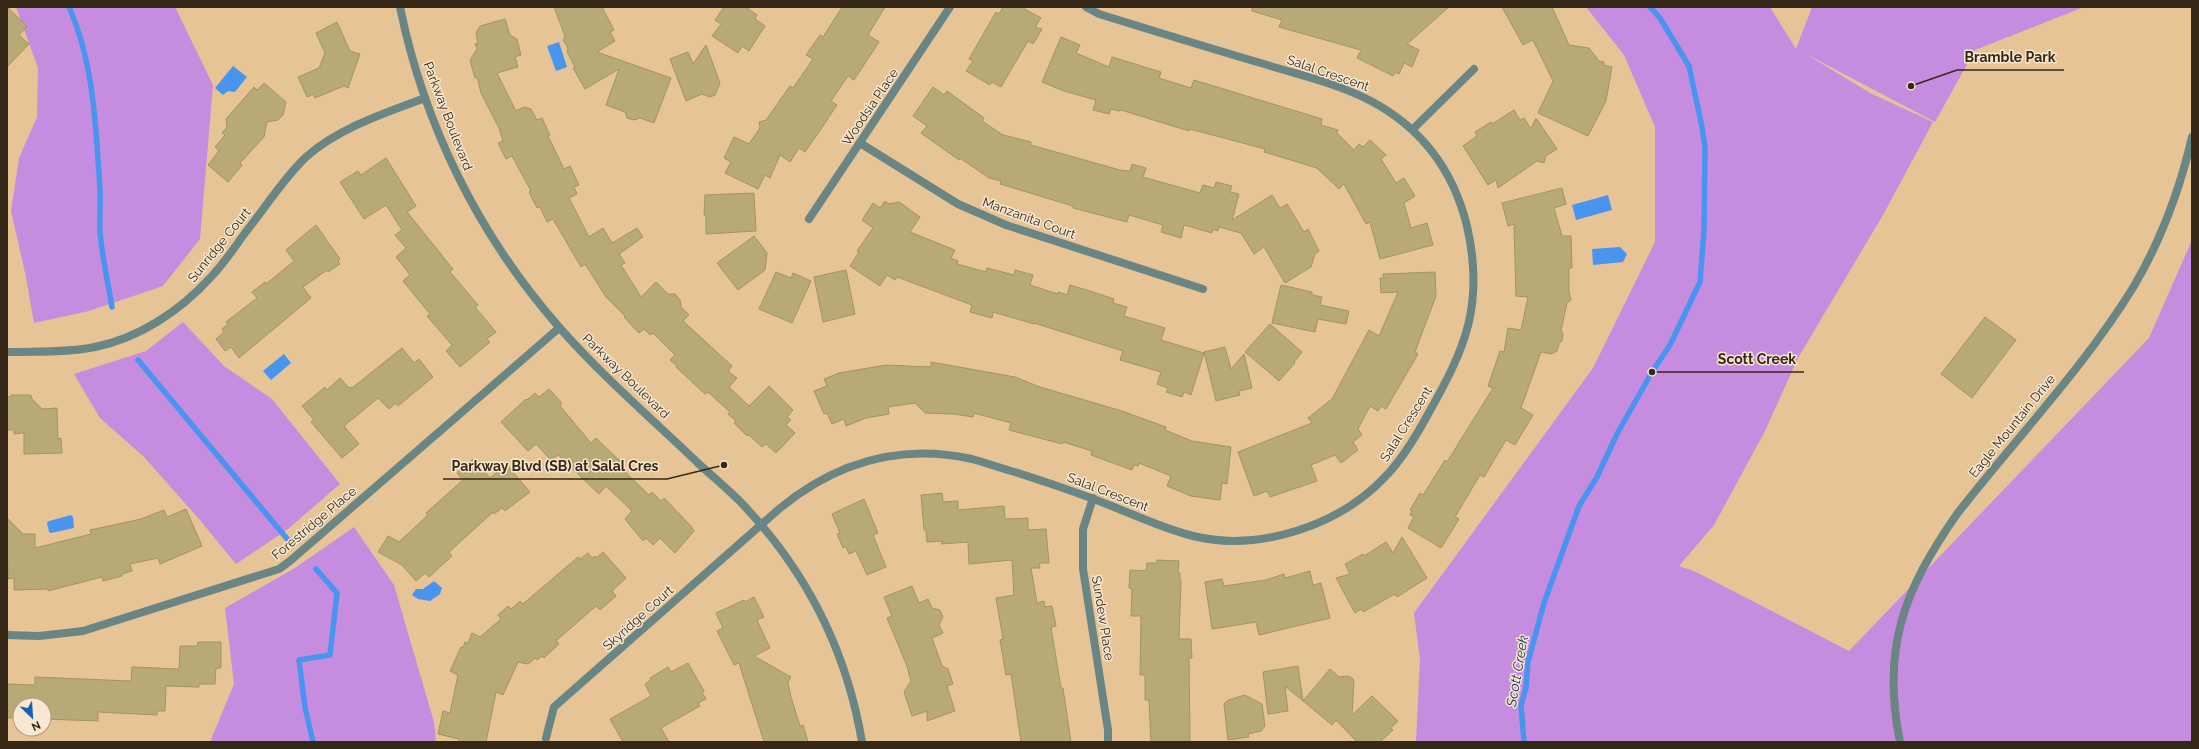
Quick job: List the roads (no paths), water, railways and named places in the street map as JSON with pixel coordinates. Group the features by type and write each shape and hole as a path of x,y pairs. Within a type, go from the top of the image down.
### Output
{"street":[{"name":"Parkway Boulevard","path":"400,7 410,49 425,98 454,168 480,218 521,280 559,328 614,383 747,508 804,581 829,630 850,685 862,742"},
{"name":"Woodsia Place","path":"808,219 950,7"},
{"name":"Salal Crescent","path":"761,525 801,491 831,474 867,460 904,453 944,455 973,459 1093,498 1192,536 1214,539 1249,539 1291,532 1324,520 1340,512 1372,490 1394,468 1417,434 1453,370 1469,329 1472,305 1473,266 1463,211 1444,169 1414,129 1396,115 1360,96 1322,82 1099,14 1086,7"},
{"path":"1414,129 1474,69"},
{"name":"Sunridge Court","path":"7,352 95,347 127,336 166,316 193,296 211,277 283,184 306,157 336,136 379,115 425,98"},
{"name":"Eagle Mountain Drive","path":"1900,742 1895,707 1895,655 1903,616 1917,579 1936,544 1957,514 2097,341 2134,285 2160,235 2171,207 2192,137"},
{"name":"Manzanita Court","path":"860,143 953,201 1000,222 1203,288"},
{"name":"Forestridge Place","path":"7,635 39,636 82,631 279,568 290,561 559,328"},
{"name":"Sundew Place","path":"1093,498 1083,529 1083,569 1108,742"},
{"name":"Skyridge Court","path":"546,738 554,707 761,525"}],"water":[{"path":"559,42 567,67 556,71 547,46"},
{"path":"233,66 247,77 235,92 228,91 223,95 215,88"},
{"path":"1608,195 1612,210 1576,220 1572,205"},
{"path":"1620,247 1627,254 1623,262 1593,265 1592,249"},
{"path":"284,354 291,363 271,380 263,371"},
{"path":"71,515 73,517 74,528 51,533 49,532 47,523 49,521"},
{"path":"434,581 442,588 440,594 430,601 418,599 412,595 416,589 423,589"}],"waterway":[{"path":"69,7 84,51 89,73 97,143 100,189 100,232 112,307"},
{"name":"Scott Creek","path":"1524,742 1521,705 1526,688 1528,662 1544,603 1579,506 1597,477 1617,434 1652,372 1670,345 1700,282 1704,231 1705,148 1702,127 1689,66 1660,18 1650,7"},
{"path":"138,360 288,540"},
{"path":"313,742 305,707 299,660 330,655 337,593 316,569"}],"place":[{"name":"Bramble Park","path":"1911,86"},
{"name":"Scott Creek","path":"1652,372"},
{"name":"Parkway Blvd (SB) at Salal Cres","path":"724,465"}]}
